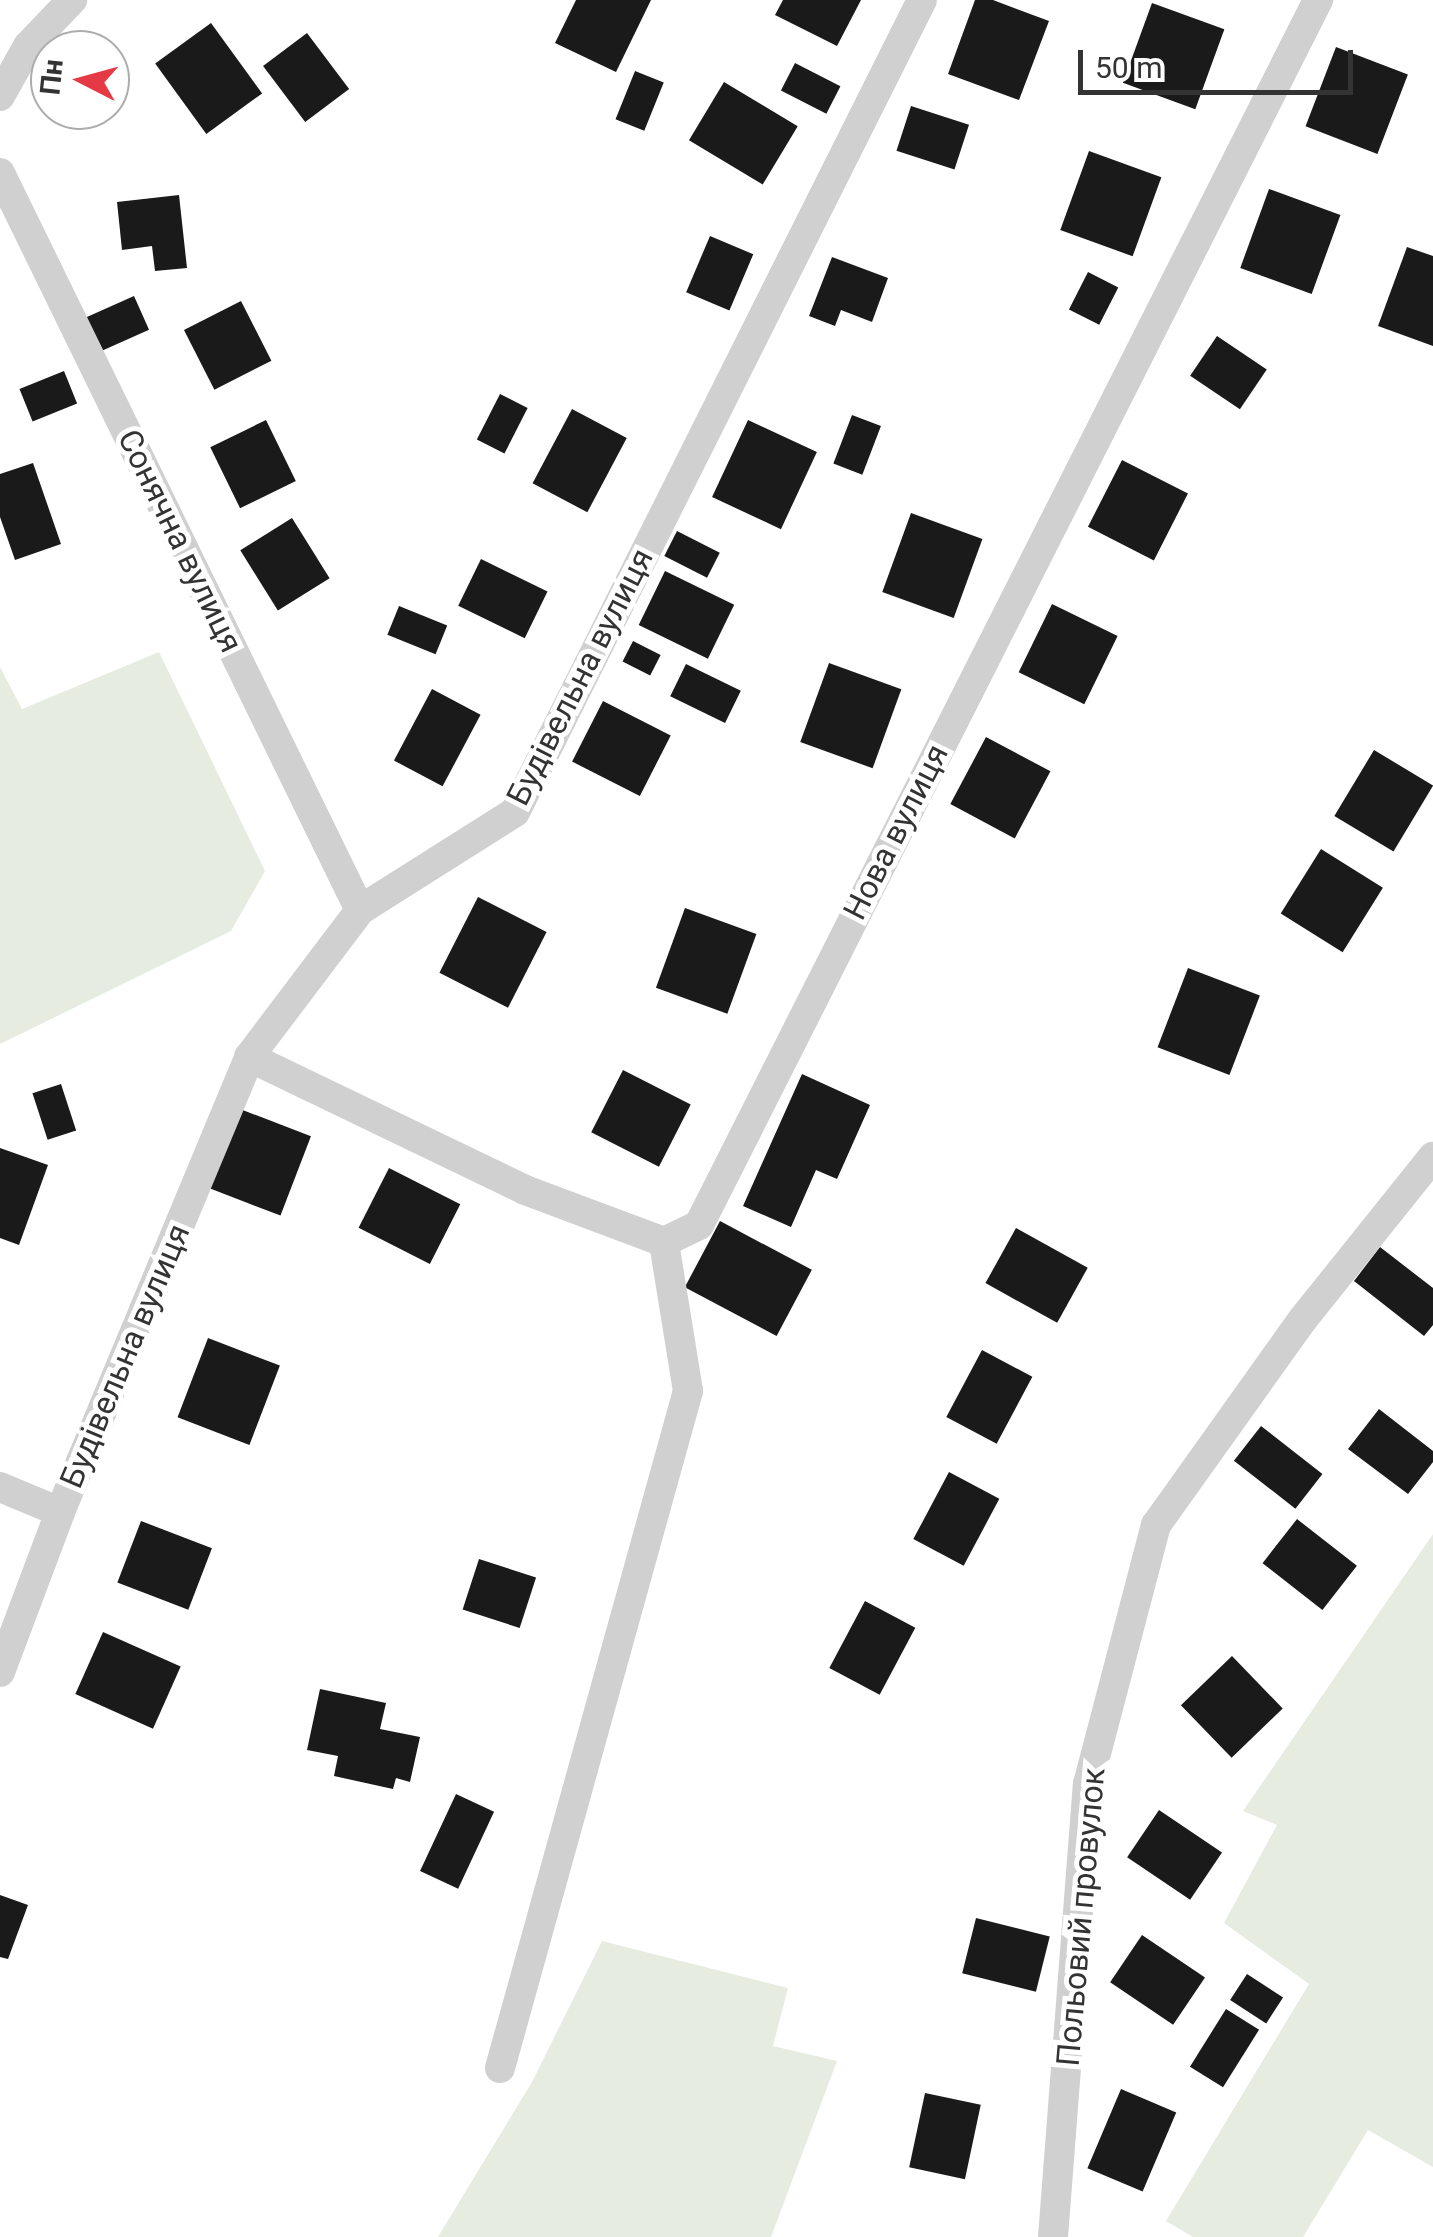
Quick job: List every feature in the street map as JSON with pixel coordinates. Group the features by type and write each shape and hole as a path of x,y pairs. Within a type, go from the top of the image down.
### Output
{"street":[{"path":"0,96 28,46 72,0"},
{"name":"Будівельна вулиця","path":"0,1672 60,1512 249,1057 360,910 514,812 922,0"},
{"name":"Нова вулиця","path":"664,1242 699,1225 1318,0"},
{"name":"Сонячна вулиця","path":"0,172 360,910"},
{"path":"249,1057 525,1190 664,1242 688,1391 500,2068"},
{"name":"Польовий провулок","path":"1053,2237 1088,1784 1156,1526 1303,1319 1433,1157"},
{"path":"0,1488 60,1512"}],"shaded area":[{"path":"159,652 265,871 231,931 0,1044 0,667 22,709"},
{"path":"1433,1534 1433,2167 1368,2130 1303,2237 1193,2237 1166,2221 1309,1984 1224,1923 1277,1825 1243,1811"},
{"path":"602,1941 788,1988 773,2046 837,2061 771,2237 438,2237 532,2082"}],"building":[{"path":"576,0 651,0 616,72 555,43"},
{"path":"783,0 861,0 837,46 775,15"},
{"path":"975,0 993,0 1049,21 1019,100 948,74"},
{"path":"1152,3 1224,29 1195,109 1123,83"},
{"path":"211,23 262,93 206,134 155,64"},
{"path":"307,33 349,89 305,122 263,66"},
{"path":"1336,47 1408,75 1377,154 1306,126"},
{"path":"795,63 840,86 826,114 781,91"},
{"path":"635,71 664,83 644,131 616,119"},
{"path":"724,82 798,126 763,185 689,140"},
{"path":"911,106 969,125 954,170 896,151"},
{"path":"1089,151 1161,177 1133,256 1060,230"},
{"path":"1269,189 1340,215 1312,294 1240,268"},
{"path":"179,195 187,268 155,271 152,246 122,250 117,202"},
{"path":"710,236 753,254 729,311 686,292"},
{"path":"1407,247 1433,256 1433,346 1378,326"},
{"path":"832,257 888,278 872,322 841,310 835,326 809,316"},
{"path":"1088,272 1118,287 1099,325 1069,309"},
{"path":"134,296 149,330 100,352 85,318"},
{"path":"241,301 271,361 214,390 184,330"},
{"path":"1217,336 1267,370 1240,409 1190,376"},
{"path":"64,371 77,403 33,421 19,389"},
{"path":"500,394 528,408 504,454 477,439"},
{"path":"572,409 627,438 587,512 533,483"},
{"path":"852,415 881,426 862,475 833,464"},
{"path":"266,420 296,481 240,508 210,447"},
{"path":"748,420 817,452 781,529 712,497"},
{"path":"1122,460 1188,494 1154,560 1088,527"},
{"path":"33,463 61,544 15,560 0,517 0,474"},
{"path":"911,513 982,539 954,618 882,592"},
{"path":"292,518 330,578 278,611 240,550"},
{"path":"677,531 720,553 707,578 664,556"},
{"path":"481,559 548,591 525,638 458,606"},
{"path":"665,571 734,605 708,659 639,625"},
{"path":"1052,604 1118,636 1084,704 1019,672"},
{"path":"399,606 447,625 436,654 387,635"},
{"path":"633,641 661,655 650,676 623,661"},
{"path":"829,663 901,689 873,768 800,742"},
{"path":"686,664 741,691 725,723 670,696"},
{"path":"432,689 481,715 443,786 394,761"},
{"path":"603,701 671,736 640,796 572,762"},
{"path":"986,737 1050,771 1015,838 950,804"},
{"path":"1374,750 1433,785 1393,852 1334,816"},
{"path":"1321,849 1383,888 1343,952 1281,913"},
{"path":"478,897 547,932 508,1008 439,973"},
{"path":"685,908 756,934 727,1014 656,988"},
{"path":"1188,968 1260,996 1229,1075 1158,1047"},
{"path":"623,1070 691,1105 659,1167 591,1132"},
{"path":"802,1074 870,1105 837,1179 816,1170 791,1227 743,1206"},
{"path":"61,1084 76,1131 48,1140 32,1093"},
{"path":"240,1109 311,1136 280,1216 210,1188"},
{"path":"0,1148 48,1165 19,1245 0,1238"},
{"path":"389,1168 460,1204 430,1264 359,1228"},
{"path":"720,1221 812,1270 777,1336 685,1287"},
{"path":"1016,1228 1088,1268 1057,1323 985,1283"},
{"path":"1380,1247 1433,1288 1433,1325 1424,1336 1354,1281"},
{"path":"208,1338 280,1366 249,1445 178,1417"},
{"path":"982,1350 1032,1377 997,1444 946,1417"},
{"path":"1379,1409 1433,1451 1433,1462 1408,1494 1348,1449"},
{"path":"1261,1426 1322,1474 1295,1509 1234,1461"},
{"path":"949,1472 999,1499 964,1566 913,1539"},
{"path":"1297,1519 1357,1566 1322,1610 1263,1563"},
{"path":"141,1521 212,1548 188,1610 117,1583"},
{"path":"479,1559 536,1578 520,1628 463,1609"},
{"path":"865,1601 915,1628 880,1695 829,1668"},
{"path":"103,1632 181,1667 153,1729 75,1694"},
{"path":"1232,1656 1283,1709 1232,1758 1181,1705"},
{"path":"320,1689 386,1703 380,1729 420,1737 410,1782 396,1778 393,1789 334,1776 338,1756 307,1750"},
{"path":"456,1794 494,1812 458,1889 420,1871"},
{"path":"1159,1810 1222,1852 1190,1900 1127,1857"},
{"path":"0,1895 28,1905 8,1959 0,1957"},
{"path":"976,1918 1050,1936 1036,1992 962,1973"},
{"path":"1142,1935 1205,1977 1173,2025 1110,1982"},
{"path":"1247,1974 1283,1997 1266,2023 1230,2000"},
{"path":"1226,2009 1259,2030 1223,2087 1190,2067"},
{"path":"1121,2089 1176,2112 1143,2192 1087,2168"},
{"path":"925,2093 981,2105 965,2179 909,2167"}]}
